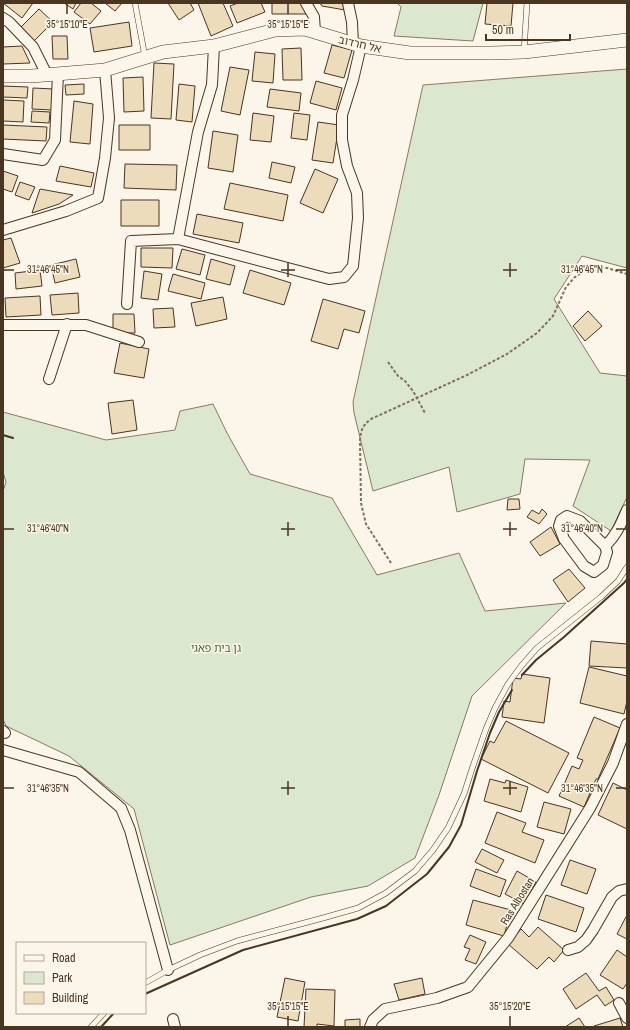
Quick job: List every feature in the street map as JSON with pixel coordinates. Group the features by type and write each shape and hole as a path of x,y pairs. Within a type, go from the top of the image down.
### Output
{"street":[{"path":"306,3 314,17 314,32"},
{"path":"127,304 131,241 178,239 329,279 344,278 353,266 358,218 357,193 347,166 342,140 342,115 353,80 357,45 348,3"},
{"path":"3,18 9,22 33,47 52,75 54,140 43,160 3,154"},
{"name":"אל חרדוב","path":"3,76 52,75 105,70 163,52 214,46 275,30 305,29 357,45 410,54 524,52 627,40"},
{"path":"178,239 198,132 212,85 214,46"},
{"path":"3,230 66,211 98,198 105,158 109,118 105,70"},
{"path":"49,379 67,324"},
{"path":"3,325 86,325 139,342"},
{"path":"605,546 613,539 627,510"},
{"path":"567,516 580,521 605,546 607,552 603,565 594,572 584,566 564,539 559,526 561,520 567,516"},
{"name":"Ras Albostan","path":"370,1027 373,1020 386,1009 437,998 468,987 508,938 590,808 612,763 627,724"},
{"path":"3,750 79,772 121,808 130,830 168,970"},
{"path":"568,950 578,947 586,940 612,897 619,891 627,889"},
{"path":"619,1003 627,1018"}],"lane":[{"path":"135,3 145,58"},
{"path":"524,52 527,3"},
{"path":"146,982 200,955 237,941 358,908 386,893 416,871 433,850 451,821 464,794 486,729 508,684 537,648 601,597 618,581 627,567"},
{"path":"91,1027 103,1014"}],"path":[{"path":"391,563 366,524 361,503 360,440 361,430 365,424 371,419 467,375 507,354 537,333 553,316 566,287 586,269 596,266 627,274"},
{"path":"388,362 398,376 405,381 413,391 425,413"}],"green space":[{"path":"397,3 483,3 473,41 394,36 401,7"},
{"path":"627,69 627,268 582,256 554,299 600,373 627,376 627,497 611,531 573,506 590,460 525,459 520,494 457,512 449,467 373,491 354,413 353,402 423,85"},
{"name":"גן בית פאגי","path":"213,404 250,474 332,498 377,575 459,553 485,611 566,603 472,696 439,795 415,858 368,886 311,897 170,945 134,809 69,756 6,726 3,719 3,491 6,482 3,472 3,412 106,440 175,430 180,411"}],"building":[{"path":"3,3 33,3 22,18"},
{"path":"64,3 76,3 73,9"},
{"path":"81,3 91,3 101,11 90,24 74,12"},
{"path":"105,3 122,3 115,11"},
{"path":"168,3 190,3 194,10 179,20"},
{"path":"198,3 223,3 233,26 211,36"},
{"path":"238,3 261,3 265,12 237,23 230,6"},
{"path":"272,3 302,3 307,14 272,14"},
{"path":"320,3 342,3 345,10 322,6"},
{"path":"487,3 513,3 511,26 485,24"},
{"path":"39,9 53,22 34,41 20,28"},
{"path":"129,22 132,46 94,52 90,28"},
{"path":"52,36 67,36 68,59 53,59"},
{"path":"332,45 352,50 344,78 324,73"},
{"path":"22,46 30,63 3,64 3,47"},
{"path":"301,48 302,80 283,80 282,49"},
{"path":"255,52 275,54 273,83 252,81"},
{"path":"154,63 174,64 171,119 151,118"},
{"path":"230,67 249,70 240,115 221,111"},
{"path":"143,77 144,111 124,112 123,78"},
{"path":"316,81 342,88 336,110 310,103"},
{"path":"84,84 84,94 66,95 65,85"},
{"path":"179,84 195,86 192,122 176,120"},
{"path":"3,86 28,87 27,98 3,97"},
{"path":"33,88 54,89 52,110 32,109"},
{"path":"270,89 301,93 299,111 267,107"},
{"path":"3,100 24,101 23,122 3,121"},
{"path":"74,101 93,104 90,144 70,142"},
{"path":"32,111 50,112 49,123 31,122"},
{"path":"253,113 274,116 271,142 250,140"},
{"path":"294,113 310,115 307,140 291,138"},
{"path":"318,122 339,125 333,163 312,160"},
{"path":"3,125 47,127 46,141 3,139"},
{"path":"119,125 150,125 150,150 119,150"},
{"path":"213,131 238,135 233,172 208,168"},
{"path":"272,162 295,167 291,183 269,178"},
{"path":"125,164 177,165 176,190 124,188"},
{"path":"60,166 94,173 91,187 56,181"},
{"path":"315,169 338,179 323,213 300,203"},
{"path":"3,171 18,176 12,192 3,189"},
{"path":"20,182 35,187 29,200 15,195"},
{"path":"230,183 288,195 283,221 224,209"},
{"path":"40,189 73,195 59,204 32,213"},
{"path":"121,200 159,200 159,226 121,226"},
{"path":"197,214 243,223 239,243 193,234"},
{"path":"11,238 20,263 3,268 3,240"},
{"path":"141,248 173,248 172,268 141,267"},
{"path":"182,249 205,255 200,275 176,269"},
{"path":"76,259 80,277 55,283 51,265"},
{"path":"211,259 235,266 230,285 206,279"},
{"path":"40,270 42,286 16,289 15,273"},
{"path":"250,270 291,283 284,305 243,293"},
{"path":"144,271 162,274 158,300 141,298"},
{"path":"173,274 205,283 201,299 168,291"},
{"path":"78,293 79,313 52,315 50,295"},
{"path":"40,296 41,315 6,317 5,298"},
{"path":"223,297 227,319 196,326 191,303"},
{"path":"323,299 365,311 359,333 344,329 338,349 311,341"},
{"path":"173,308 175,327 154,328 153,309"},
{"path":"588,311 602,326 585,341 573,326"},
{"path":"113,314 134,314 135,333 113,333"},
{"path":"120,343 149,349 144,378 114,373"},
{"path":"133,400 137,430 112,434 108,403"},
{"path":"508,499 519,499 520,509 507,510"},
{"path":"542,509 547,514 539,524 527,517 532,510 539,514"},
{"path":"551,527 560,544 540,556 530,542"},
{"path":"569,569 585,588 568,602 553,580"},
{"path":"591,641 627,644 627,668 589,666"},
{"path":"589,667 627,676 627,701 624,714 580,703"},
{"path":"522,674 550,678 544,723 502,717 504,701 510,702 513,678 521,679"},
{"path":"594,717 620,728 584,807 559,796 572,766 579,769 583,760 577,758"},
{"path":"506,721 569,753 548,793 481,759 490,741 494,743"},
{"path":"490,779 505,783 506,780 528,787 521,812 484,801"},
{"path":"613,783 627,790 627,829 598,815"},
{"path":"544,802 571,809 564,834 537,827"},
{"path":"497,812 526,823 522,832 544,840 535,863 485,843"},
{"path":"482,849 504,860 497,873 475,862"},
{"path":"570,860 596,869 587,894 561,885"},
{"path":"476,869 506,880 500,897 470,886"},
{"path":"517,871 536,882 524,904 505,894"},
{"path":"546,895 584,908 576,932 538,919"},
{"path":"473,900 511,910 504,936 466,925"},
{"path":"627,915 627,939 617,934"},
{"path":"538,927 564,950 554,962 549,957 537,969 508,944 521,929 529,937"},
{"path":"470,935 486,942 476,964 465,960 470,949 464,947"},
{"path":"617,950 627,957 627,983 623,989 600,975"},
{"path":"586,973 599,991 606,987 614,1000 605,1006 597,995 576,1009 563,989"},
{"path":"285,978 305,982 298,1021 277,1017"},
{"path":"422,978 425,994 399,1000 394,984"},
{"path":"306,989 335,990 334,1026 317,1024 317,1027 304,1027"},
{"path":"579,1018 585,1027 565,1027"},
{"path":"620,1018 623,1027 594,1026"},
{"path":"360,1019 360,1027 345,1027 345,1020"}],"wall":[{"path":"3,435 13,438"},
{"path":"522,675 536,660 564,637 627,579"},
{"path":"146,994 243,950 357,919 386,906 427,874 449,847 461,825 490,733 499,712 512,690"},
{"path":"101,1027 113,1014"}]}
